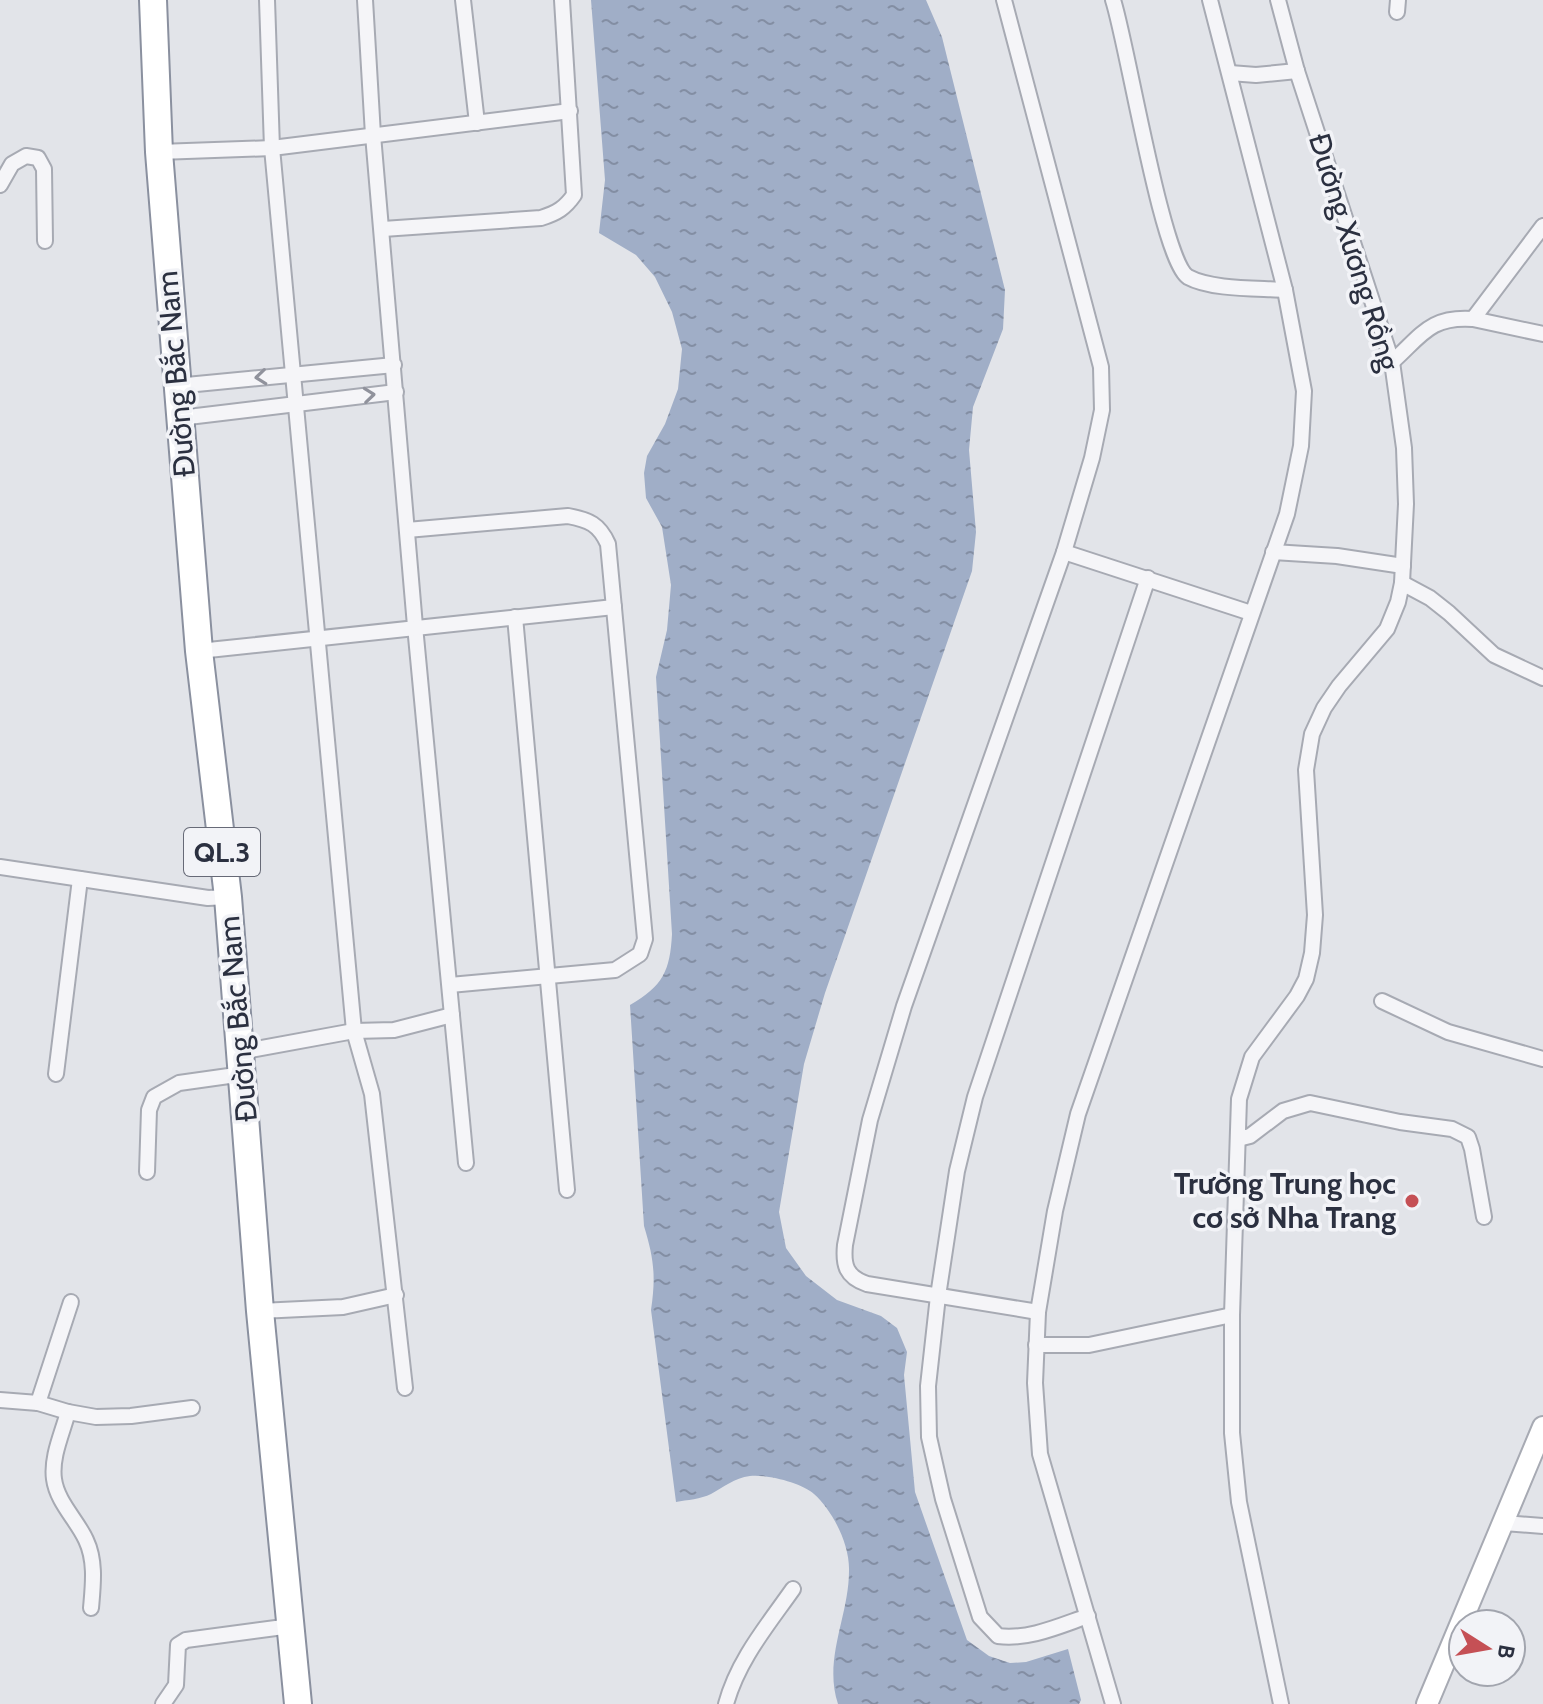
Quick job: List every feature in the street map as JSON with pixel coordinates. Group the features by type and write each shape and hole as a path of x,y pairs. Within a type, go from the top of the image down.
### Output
{"highway":[{"name":"Đường Bắc Nam","path":"153,0 159,152 176,386 199,651 228,897 260,1311 298,1704"}],"street":[{"path":"267,0 272,148 354,1031 372,1094 405,1388"},
{"path":"365,0 373,135 415,626 466,1163"},
{"path":"463,0 477,123"},
{"path":"383,229 541,218 557,213 574,195 562,0"},
{"path":"1004,0 1101,367 1102,410 1092,458 1064,552 904,1006 870,1120 843,1265 854,1280 1038,1312"},
{"path":"1113,0 1150,169 1183,273 1197,280 1234,287 1285,290"},
{"path":"1113,1704 1040,1454 1035,1383 1038,1312 1055,1211 1082,1100 1287,514 1304,417 1304,391 1285,290 1210,0"},
{"name":"Đường Xương Rồng","path":"1278,0 1297,71 1392,362 1404,448 1406,504 1402,583 1387,629 1339,686 1312,734 1306,770 1315,915 1306,979 1252,1057 1239,1099 1232,1315 1232,1433 1239,1502 1281,1704"},
{"path":"1230,73 1256,75 1297,71"},
{"path":"159,152 272,148 570,111"},
{"path":"0,185 12,164 26,156 38,158 44,169 45,241"},
{"path":"1473,319 1543,226"},
{"path":"1392,362 1436,322 1455,317 1543,334"},
{"path":"176,386 394,365"},
{"path":"180,418 396,392"},
{"path":"407,530 568,516 588,520 600,528 608,544 614,607 645,939 640,954 615,970 450,985"},
{"path":"1064,552 1251,613"},
{"path":"1273,552 1337,556 1403,566"},
{"path":"1088,1616 1026,1637 1010,1638 998,1636 980,1617 943,1499 929,1437 928,1386 957,1171 975,1097 1148,578"},
{"path":"1402,583 1430,598 1494,655 1543,678"},
{"path":"199,651 614,607"},
{"path":"515,617 567,1190"},
{"path":"0,867 208,898 228,897"},
{"path":"56,1074 80,879"},
{"path":"1382,1001 1448,1032 1543,1059"},
{"path":"147,1172 149,1110 154,1097 179,1083 354,1031 394,1030 452,1015"},
{"path":"1238,1139 1250,1136 1283,1111 1310,1103 1400,1122 1452,1129 1468,1137 1484,1217"},
{"path":"260,1311 343,1307 396,1295"},
{"path":"38,1403 71,1302"},
{"path":"1036,1345 1089,1345 1158,1328 1232,1315"},
{"path":"0,1400 38,1403 96,1417 192,1408"},
{"path":"68,1412 54,1462 54,1482 87,1541 94,1572 91,1608"},
{"path":"1427,1704 1543,1427"},
{"path":"1504,1523 1543,1526"},
{"path":"726,1704 731,1685 744,1659 793,1589"},
{"path":"163,1704 176,1685 178,1645 186,1640 291,1626"}],"water":[{"path":"591,0 926,0 942,37 1005,290 1003,329 973,407 969,450 976,532 972,571 825,993 804,1064 779,1212 786,1248 806,1276 837,1300 881,1316 897,1328 907,1352 904,1375 915,1492 967,1640 989,1656 1010,1663 1026,1662 1068,1649 1081,1700 1079,1704 838,1704 833,1671 848,1588 849,1561 839,1529 821,1501 801,1486 784,1480 750,1476 703,1497 676,1502 651,1310 653,1268 644,1226 630,1005 650,991 663,976 672,934 656,677 667,630 671,585 662,527 646,498 644,473 647,456 665,424 678,389 682,349 672,312 655,277 636,255 599,233 605,180"}],"place":[{"name":"Trường Trung học cơ sở Nha Trang","path":"1412,1201"}]}
